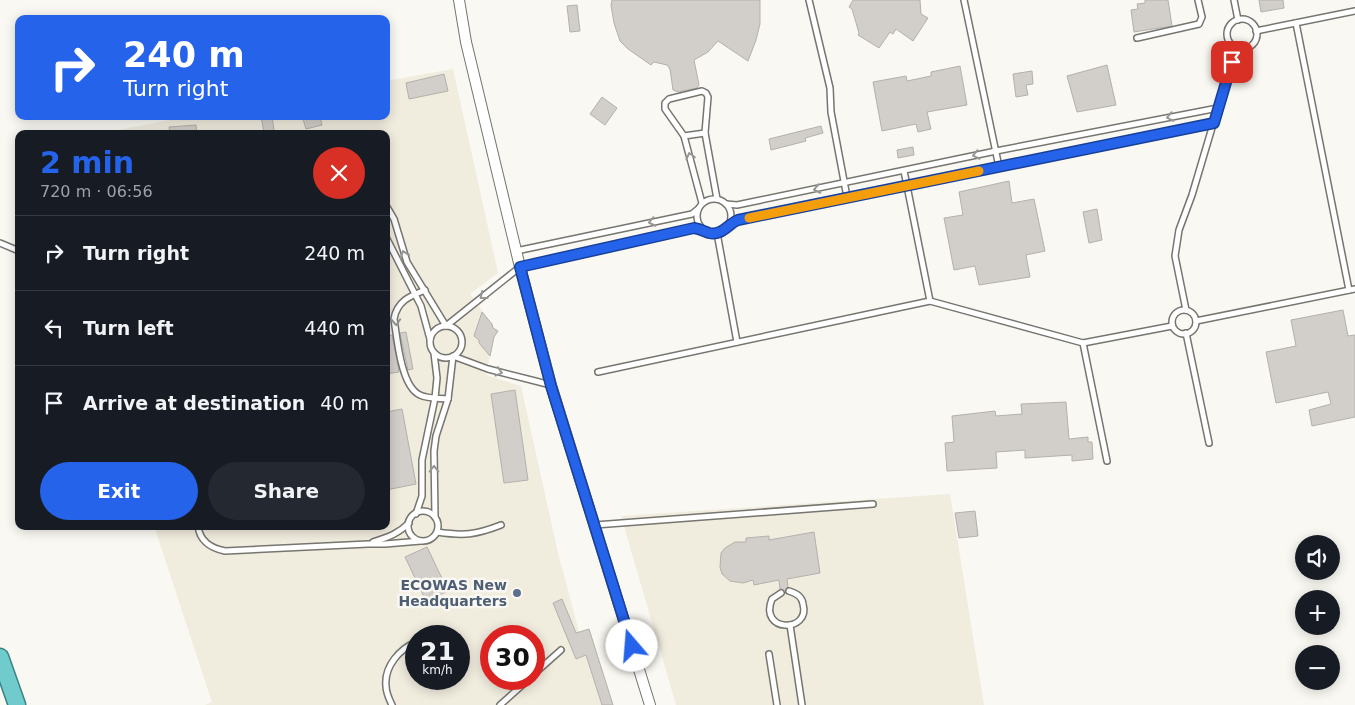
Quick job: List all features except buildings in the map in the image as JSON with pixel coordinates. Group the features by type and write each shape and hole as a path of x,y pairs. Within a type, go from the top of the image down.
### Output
{"highway":[{"path":"0,657 17,705"}],"street":[{"path":"459,0 466,42 516,251 551,386 650,705"}],"lane":[{"path":"809,0 830,88 830,112 847,197"},
{"path":"964,0 999,167"},
{"path":"1137,38 1199,24 1202,17 1198,0"},
{"path":"1234,0 1238,20"},
{"path":"1256,31 1355,11"},
{"path":"1242,19 1252,23 1256,31 1255,40 1249,47 1236,47 1229,42 1227,33 1230,24 1238,20 1242,19"},
{"path":"1196,322 1352,290 1296,23"},
{"path":"1186,310 1175,256 1178,230 1192,195 1236,47"},
{"path":"702,203 684,136 665,109 665,103 669,99 702,91 706,93 708,98 705,133 717,199"},
{"path":"516,251 692,214 702,203 711,199 737,205 996,151 1218,108"},
{"path":"430,339 431,335 438,328 446,326 520,267 694,228 702,229 711,234 722,232 729,224 738,220 1214,123"},
{"path":"684,136 705,133"},
{"path":"904,171 930,301"},
{"path":"726,204 731,213 729,224"},
{"path":"698,208 697,219 702,229"},
{"path":"198,530 205,543 214,549 225,552 393,544 430,539 437,532 434,451 436,436 448,399 453,356 460,349 461,338 456,330 446,326 408,262 394,219 390,213"},
{"path":"717,233 737,342"},
{"path":"0,243 15,249"},
{"path":"368,544 391,537 402,530 416,514 422,496 422,460 435,398 437,378 434,353 431,349 423,313 390,245"},
{"path":"425,290 399,304 394,319 398,343 406,380 410,386 422,396 448,399"},
{"path":"598,372 930,301 1083,343 1172,326"},
{"path":"1186,310 1193,314 1196,322 1193,329 1186,334 1178,332 1172,326 1172,318 1178,311 1186,310"},
{"path":"1186,334 1209,443"},
{"path":"1083,343 1107,461"},
{"path":"434,353 443,358 453,356 488,369 551,386"},
{"path":"595,525 872,504"},
{"path":"416,514 424,512 435,517"},
{"path":"409,522 410,532 416,539 421,541"},
{"path":"437,532 466,535 483,532 501,525"},
{"path":"781,592 772,599 770,604 771,616 779,624 790,625 800,620 804,609 801,598 797,594 789,592"},
{"path":"790,625 802,705"},
{"path":"392,705 386,685 388,673 394,658 405,647"},
{"path":"545,664 561,650"},
{"path":"768,654 777,705"},
{"path":"500,705 517,690"}],"shaded area":[{"path":"453,69 498,273 470,294 493,328 498,331 494,337 486,375 521,386 558,553 579,632 602,705 205,705 212,702 155,530 390,530 390,130 117,130 171,120 390,120 390,80"},
{"path":"950,494 984,705 676,705 621,516"}],"slow traffic":[{"path":"749,218 979,171"}],"place":[{"name":"ECOWAS New Headquarters","path":"517,593"}],"route":[{"path":"632,646 551,386 520,267 694,228 702,229 711,234 722,232 729,224 738,220 1214,123 1232,62"}]}
